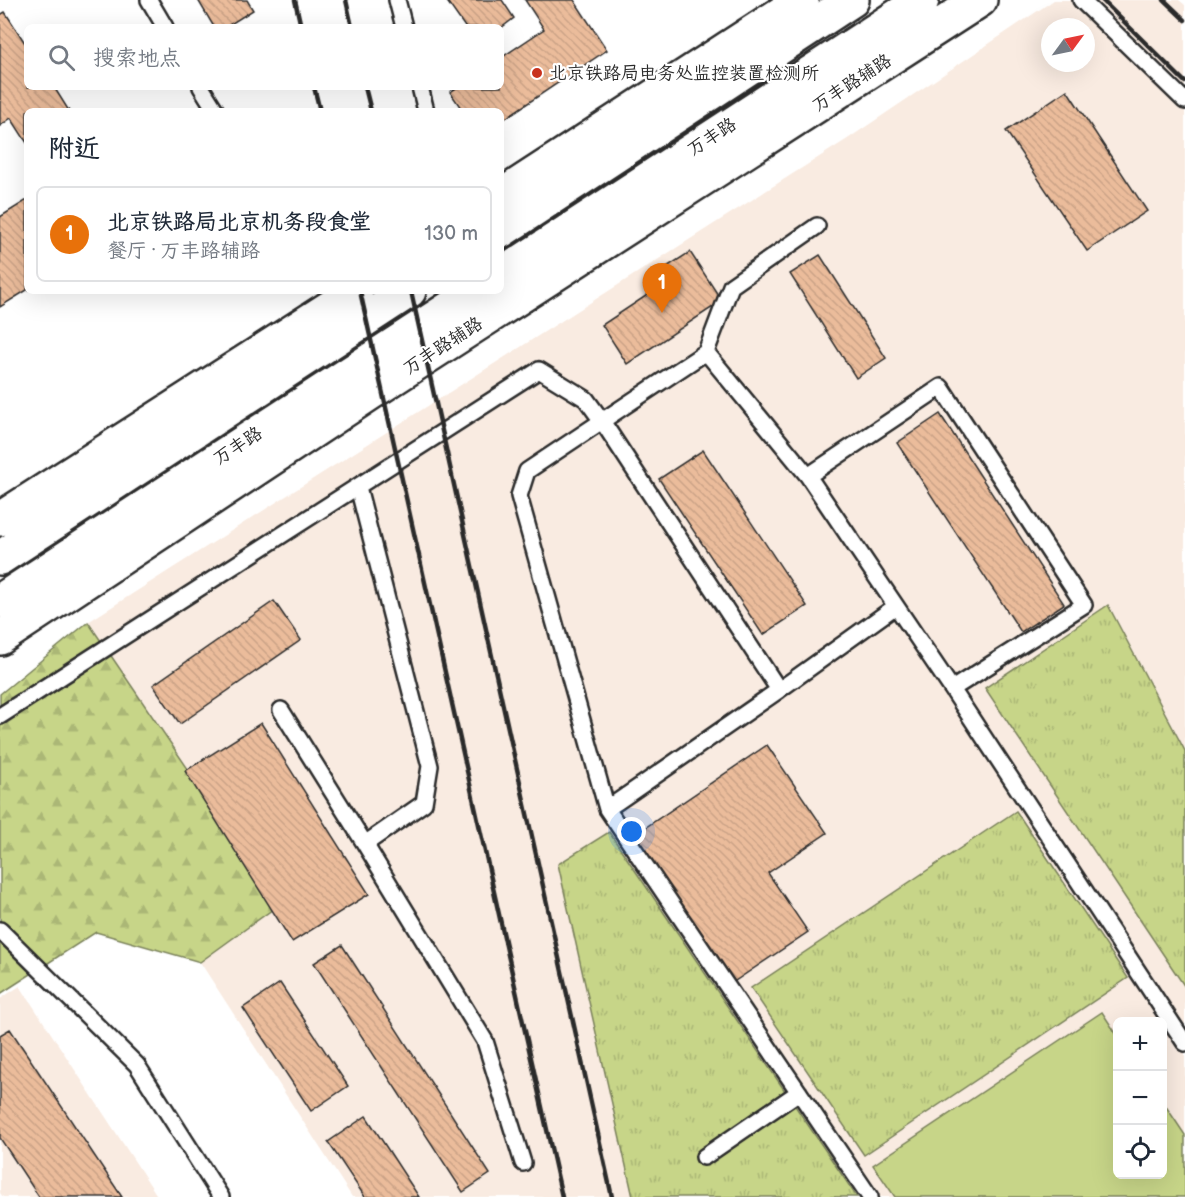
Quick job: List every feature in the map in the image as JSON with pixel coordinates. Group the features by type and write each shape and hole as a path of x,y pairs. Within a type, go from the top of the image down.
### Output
{"main road":[{"path":"504,194 802,0"},
{"name":"万丰路","path":"504,229 852,0"},
{"name":"万丰路","path":"504,273 922,0"},
{"name":"万丰路辅路","path":"0,638 382,386 980,0"},
{"name":"万丰路","path":"0,558 404,294"},
{"name":"万丰路","path":"0,601 471,294"},
{"path":"0,519 340,295"}],"lane":[{"path":"148,0 163,24"},
{"path":"397,0 403,24"},
{"path":"1081,0 1185,100"},
{"path":"203,90 214,108"},
{"path":"421,90 425,108"},
{"path":"818,226 731,286 706,352 527,471 519,496 607,810 870,1197"},
{"path":"706,352 808,476 952,689 1185,1043"},
{"path":"0,716 539,370 586,399 779,690"},
{"path":"808,476 941,387 1084,605 952,689"},
{"path":"358,487 430,766 424,803 365,844"},
{"path":"607,810 896,606"},
{"path":"281,710 486,1041 523,1163"},
{"path":"0,930 137,1065 221,1197"},
{"path":"704,1156 799,1092"}],"shaded area":[{"path":"1054,0 1179,0 1185,5 1185,1197 352,1197 200,962 280,904 88,622 846,140"},
{"path":"20,986 158,1197 3,1197 0,1193 0,999"}],"green space":[{"path":"1108,605 1185,751 1185,987 985,688"},
{"path":"88,622 280,904 200,962 96,932 0,994 0,694"},
{"path":"1016,811 1128,978 864,1155 751,988"},
{"path":"609,832 857,1197 633,1197 558,864"},
{"path":"1102,1012 1113,1029 1113,1179 1167,1179 1167,1108 1185,1135 1185,1197 895,1197 873,1165"}],"building":[{"path":"198,0 247,0 253,10 231,24 212,24"},
{"path":"446,0 502,0 514,18 504,26 463,24"},
{"name":"北京铁路局电务处监控装置检测所","path":"525,0 574,0 607,50 504,119 504,108 461,108 450,92 453,90 504,90 504,56 544,29"},
{"path":"5,12 24,41 24,90 56,90 67,108 24,108 24,138 11,118 0,126 0,15"},
{"path":"1067,90 1147,211 1087,251 1006,131"},
{"path":"24,202 24,292 0,307 0,217"},
{"path":"690,252 722,301 627,364 602,325 658,288 651,277"},
{"path":"820,255 886,358 856,378 790,274"},
{"path":"940,414 1064,604 1021,632 897,443"},
{"path":"703,450 807,606 763,635 659,479"},
{"path":"274,601 301,640 180,724 153,685"},
{"path":"261,723 369,894 292,942 185,771"},
{"path":"767,745 827,833 768,873 808,932 732,983 633,836"},
{"path":"342,945 490,1174 463,1192 314,963"},
{"path":"280,983 348,1086 311,1111 243,1008"},
{"path":"10,1029 122,1197 39,1197 0,1138 0,1035"},
{"path":"366,1116 419,1197 365,1197 328,1142"}],"railway":[{"path":"295,0 300,24"},
{"path":"346,0 351,24"},
{"path":"1102,0 1185,82"},
{"path":"1164,0 1185,20"},
{"path":"315,90 319,108"},
{"path":"366,90 370,108"},
{"path":"361,294 562,1197"},
{"path":"412,294 612,1197"}],"place":[{"name":"北京铁路局电务处监控装置检测所","path":"537,73"},
{"name":"北京铁路局北京机务段食堂","path":"662,313"}]}
